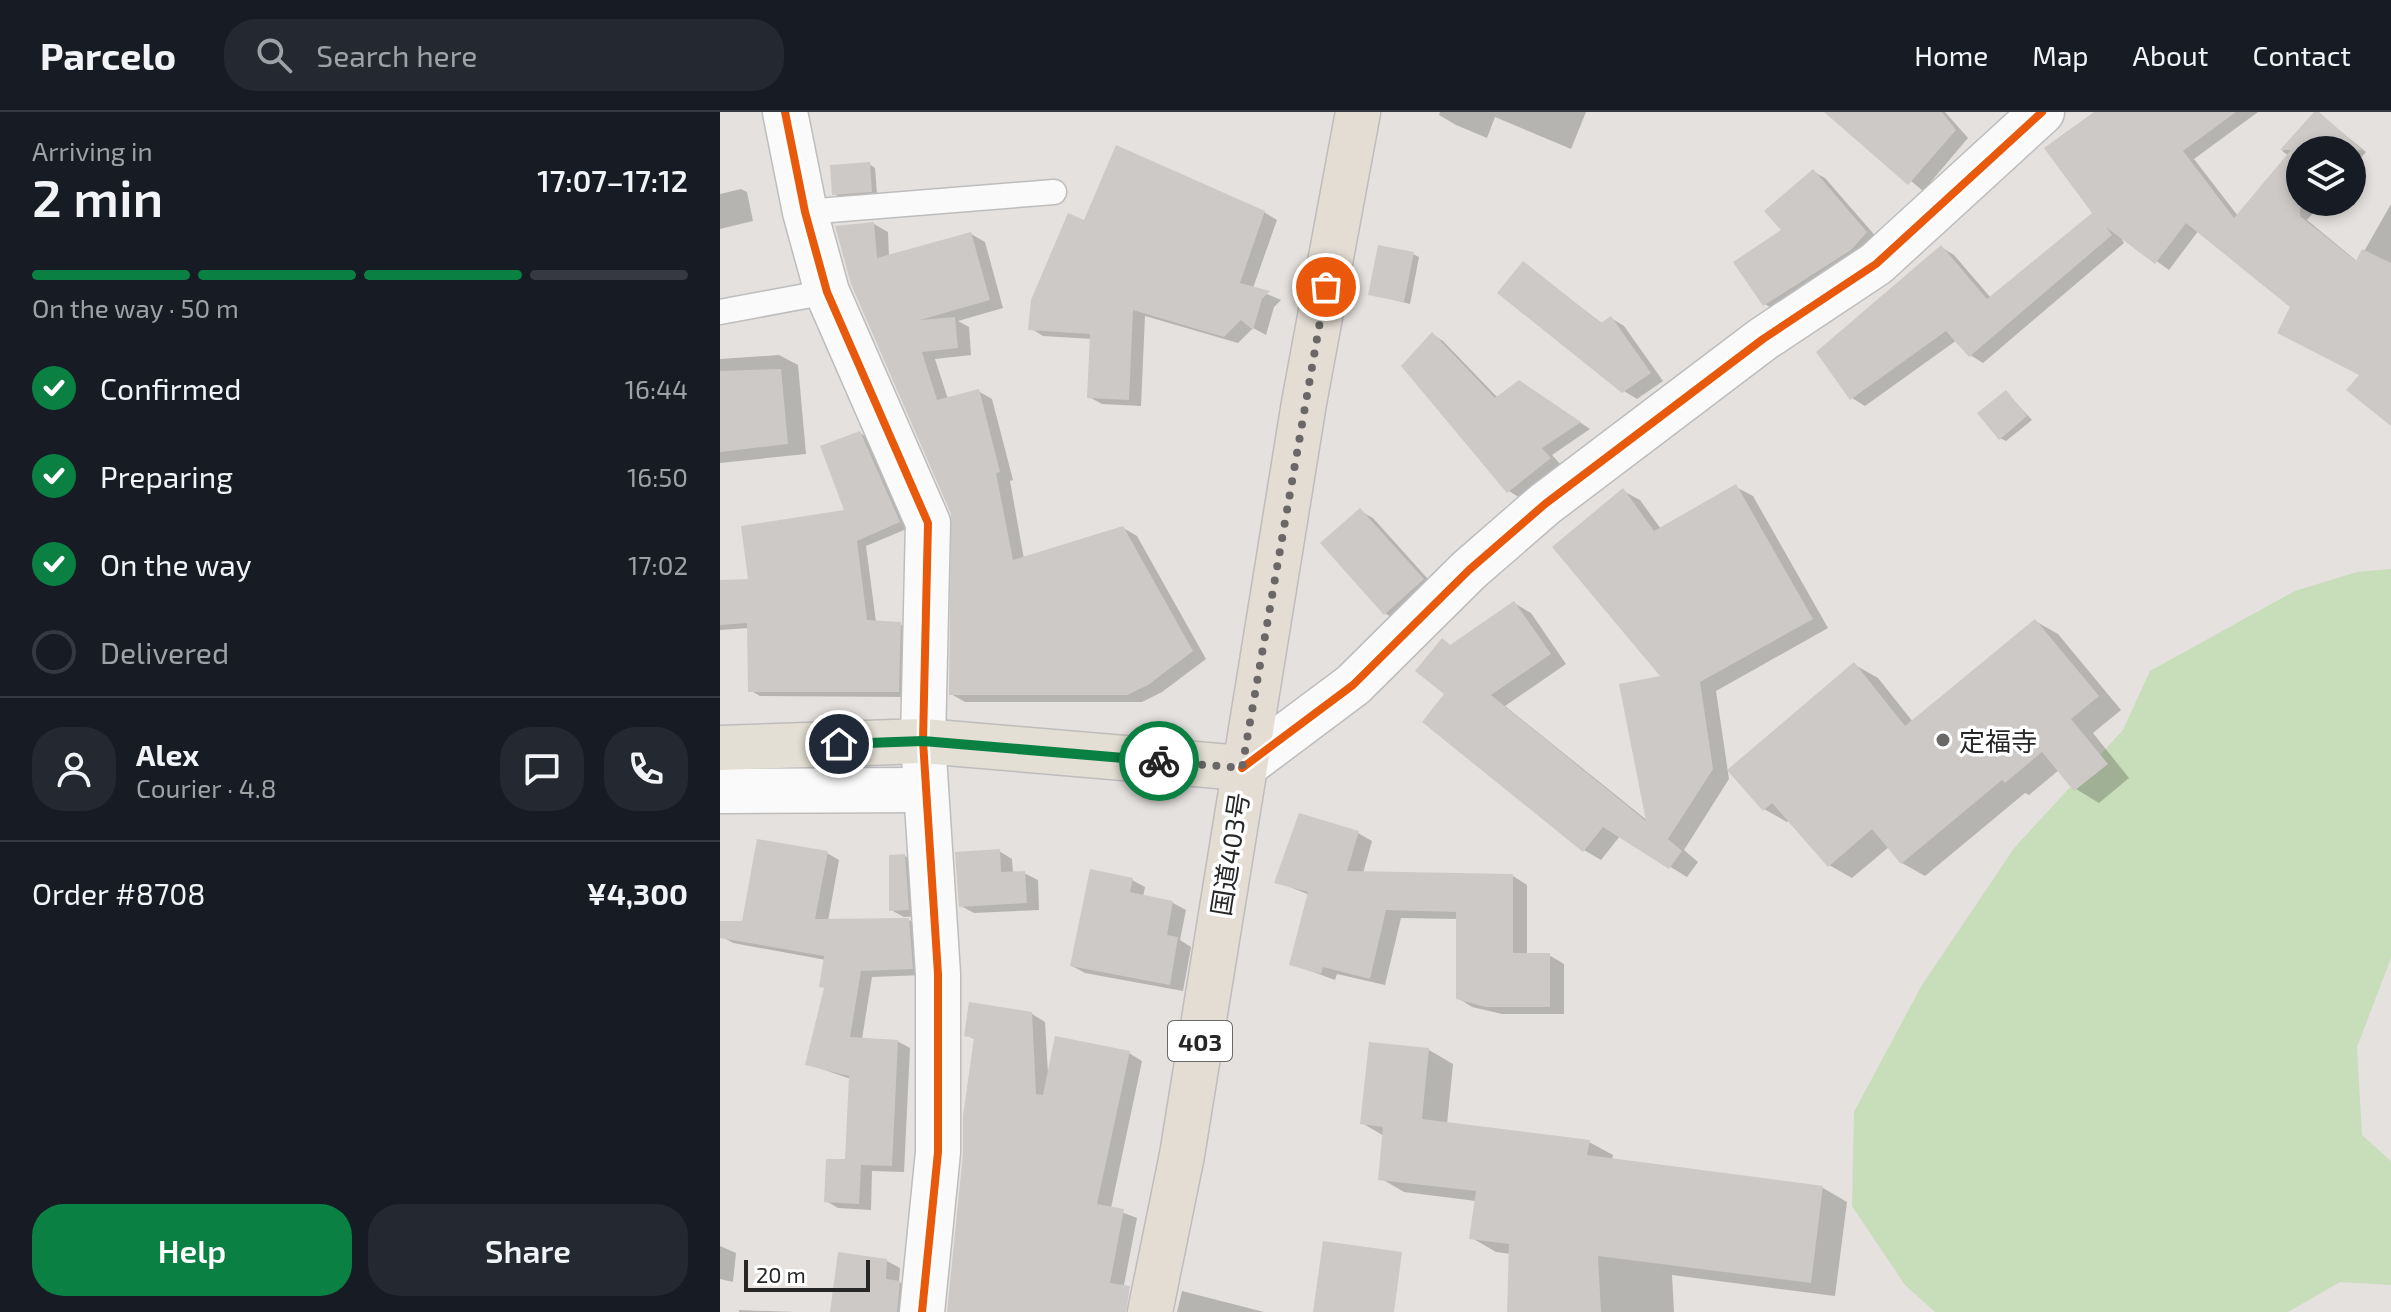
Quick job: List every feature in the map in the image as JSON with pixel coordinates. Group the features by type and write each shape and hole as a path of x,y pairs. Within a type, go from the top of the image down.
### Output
{"highway":[{"name":"国道403号","path":"1150,1312 1182,1155 1242,768 1304,403 1358,112"}],"main road":[{"path":"720,748 923,741 1242,768"}],"street":[{"path":"785,112 805,212 827,292 928,523 923,741 938,974 938,1152 922,1312"},
{"path":"1242,768 1353,685 1469,570 1545,504 1763,339 1876,264 2035,114"},
{"path":"720,791 925,790"}],"lane":[{"path":"805,212 1054,192"},
{"path":"720,312 827,292"}],"green space":[{"path":"2391,569 2391,958 2357,1047 2362,1135 2391,1161 2391,1285 2340,1282 2288,1312 1935,1312 1905,1285 1852,1206 1854,1112 1922,985 2015,847 2123,730 2150,671 2295,591 2357,572"}],"building":[{"path":"1824,112 1942,112 1956,130 1908,185"},
{"path":"2094,112 2236,112 2183,151 2234,218 2286,156 2286,216 2300,216 2356,261 2362,249 2391,263 2391,426 2346,390 2359,375 2277,333 2290,307 2186,223 2155,264 2106,227 2112,235 1969,357 1946,331 1850,400 1816,352 1941,245 1987,299 2092,213 2044,148"},
{"path":"2314,112 2319,112 2346,136 2293,136"},
{"path":"1116,145 1265,211 1240,283 1270,291 1262,299 1253,330 1241,320 1224,337 1133,310 1129,400 1087,398 1090,334 1028,330 1031,300 1068,213 1084,220"},
{"path":"870,162 872,192 832,195 830,165"},
{"path":"1813,169 1867,232 1851,250 1763,306 1733,262 1781,230 1764,211"},
{"path":"874,222 877,258 971,232 990,300 920,320 955,317 958,348 922,352 937,400 979,389 1000,472 996,473 1013,560 1123,526 1193,651 1148,685 1127,695 949,695 951,514 851,284 835,226"},
{"path":"1378,245 1414,252 1404,302 1368,295"},
{"path":"1523,261 1601,323 1611,316 1651,373 1622,393 1497,293"},
{"path":"1432,332 1495,398 1519,380 1581,422 1542,448 1551,458 1507,493 1401,366"},
{"path":"781,369 788,444 720,452 720,371"},
{"path":"2006,390 2027,416 1999,440 1977,413"},
{"path":"860,431 900,522 857,541 867,620 901,622 899,692 748,692 747,623 720,625 720,580 748,579 741,526 844,510 820,446"},
{"path":"1736,484 1813,619 1700,682 1713,769 1668,839 1682,851 1669,869 1603,827 1583,852 1422,722 1444,694 1415,671 1442,638 1450,645 1514,601 1551,654 1491,695 1646,821 1619,684 1660,676 1552,547 1623,488 1654,531"},
{"path":"1360,508 1424,579 1384,615 1320,543"},
{"name":"定福寺","path":"2035,619 2099,696 2071,719 2108,764 2074,791 2042,752 2005,783 2002,780 1901,864 1872,829 1828,867 1772,803 1763,811 1727,770 1854,662 1905,726"},
{"path":"1299,813 1359,831 1347,871 1513,874 1513,953 1550,953 1550,1007 1486,1007 1456,999 1456,912 1386,910 1370,979 1323,967 1321,974 1289,965 1308,892 1274,883"},
{"path":"757,839 828,851 815,919 909,918 913,969 861,971 850,1037 898,1040 892,1166 861,1165 859,1204 824,1202 826,1159 845,1159 849,1076 805,1065 824,988 819,987 824,956 720,938 720,921 742,921"},
{"path":"1000,849 1001,872 1025,871 1027,903 959,907 955,852"},
{"path":"905,854 909,910 889,911 889,855"},
{"path":"1090,869 1133,878 1130,892 1173,901 1167,935 1178,937 1170,985 1070,966"},
{"path":"969,1002 1032,1012 1036,1094 1043,1095 1055,1036 1130,1051 1097,1204 1124,1209 1110,1283 1130,1286 1126,1312 947,1312 963,1154 963,1116 974,1038 964,1036"},
{"path":"1369,1042 1429,1048 1422,1119 1590,1140 1587,1155 1823,1186 1811,1283 1598,1256 1601,1312 1507,1312 1509,1244 1469,1239 1476,1191 1378,1180 1383,1127 1360,1124"},
{"path":"1323,1241 1402,1252 1394,1312 1313,1312"},
{"path":"838,1252 887,1259 886,1279 900,1281 897,1312 830,1312"}],"cycle path":[{"path":"785,112 805,212 827,292 928,523 923,741 938,974 938,1152 922,1312"},
{"path":"1242,768 1353,685 1469,570 1545,504 1763,339 1876,264 2042,112"}],"way so far":[{"path":"1159,761 1242,768 1326,287"}],"place":[{"name":"定福寺","path":"1943,740"}],"route":[{"path":"839,744 923,741 1159,761"}]}
